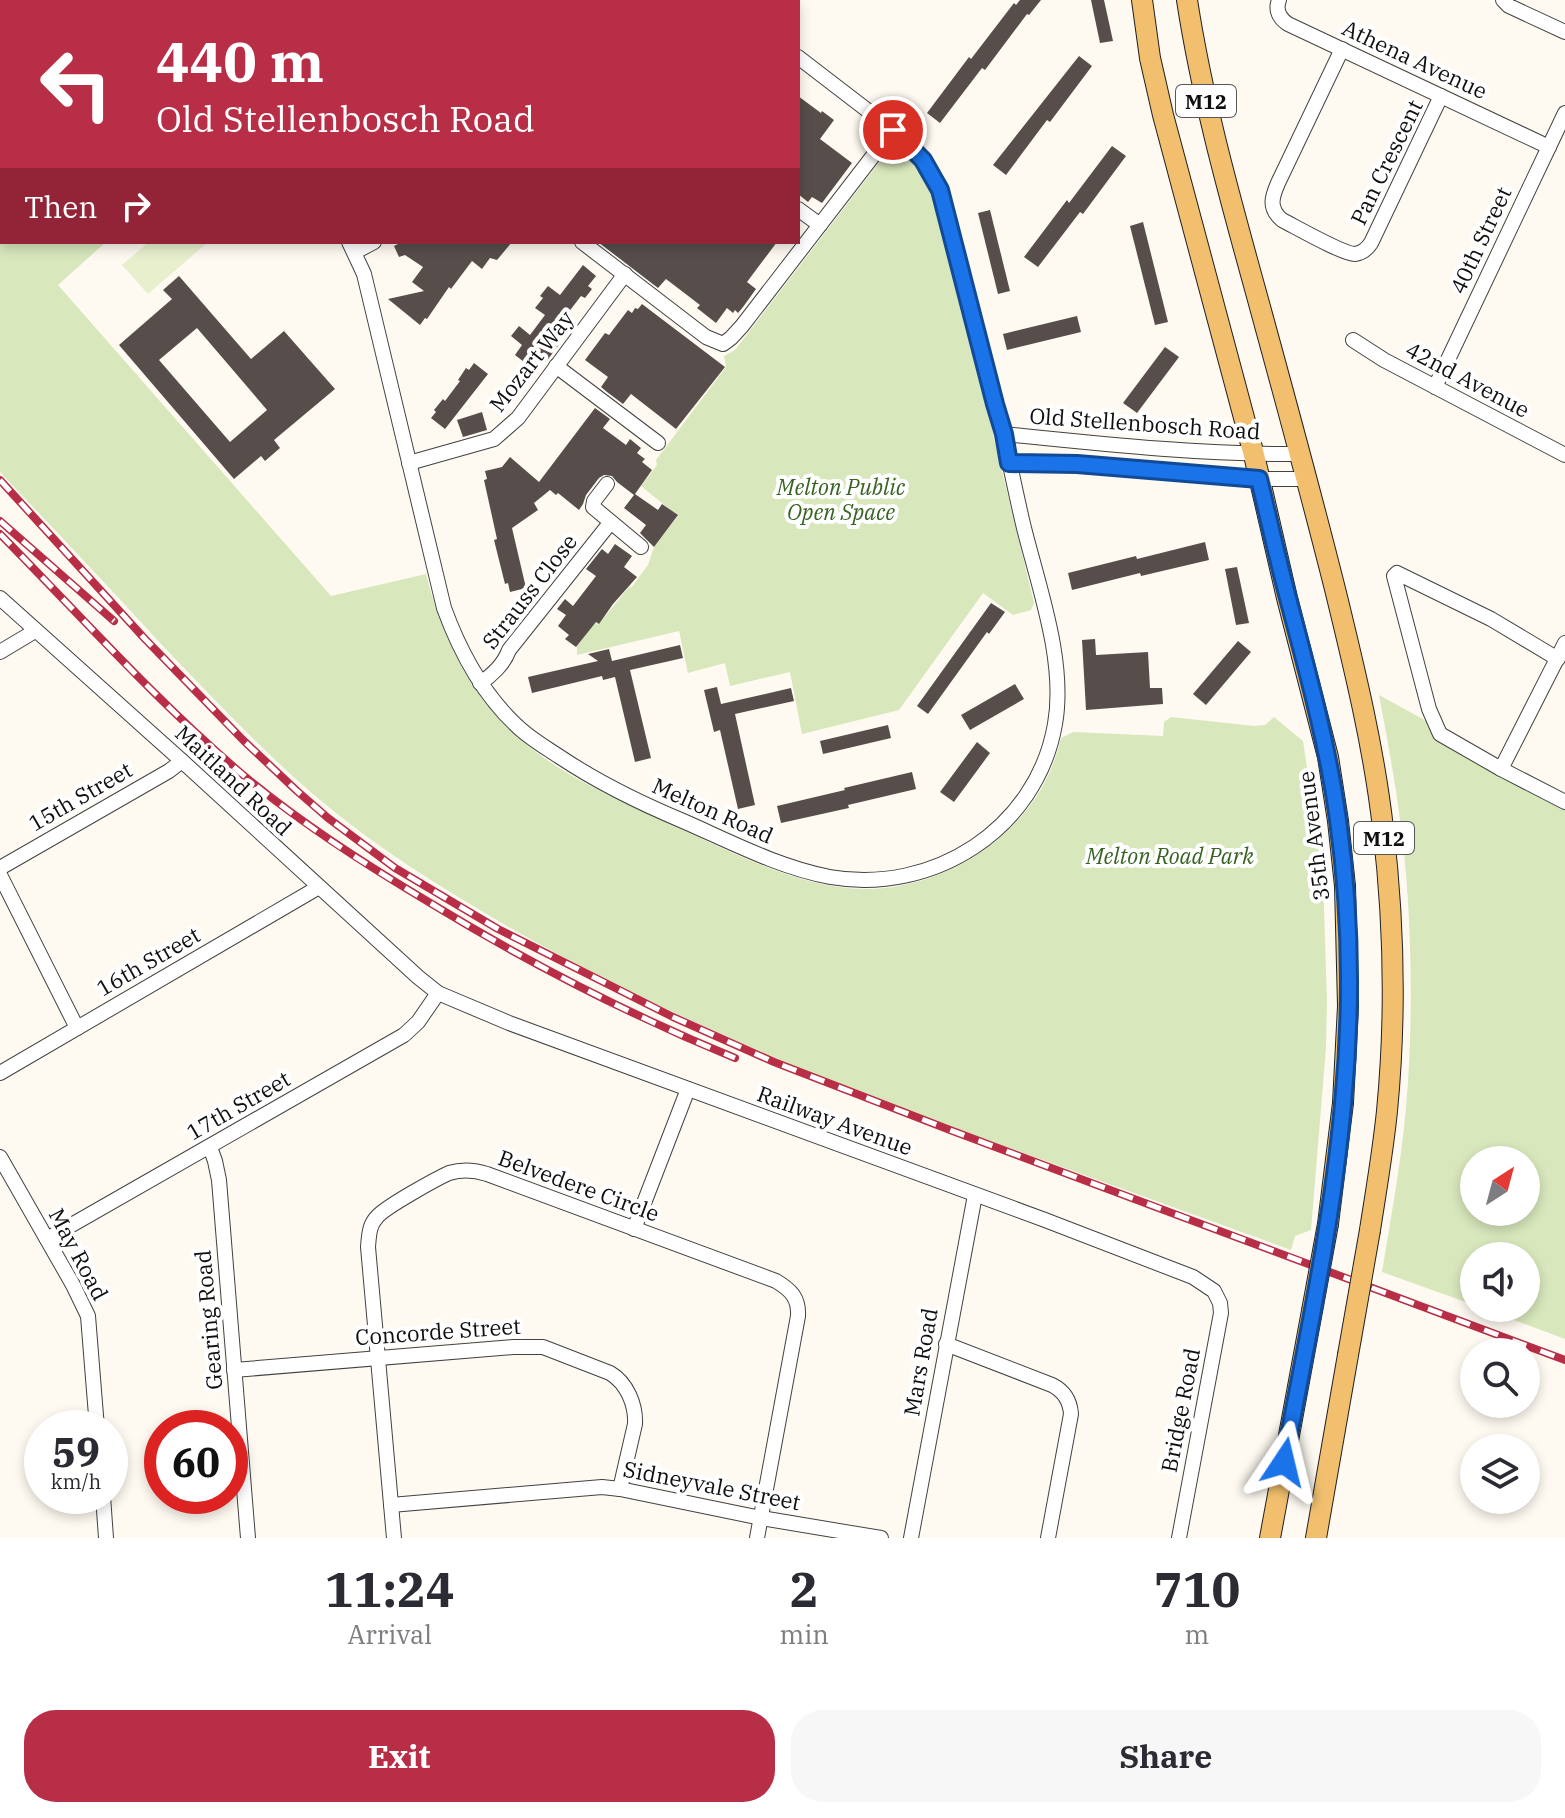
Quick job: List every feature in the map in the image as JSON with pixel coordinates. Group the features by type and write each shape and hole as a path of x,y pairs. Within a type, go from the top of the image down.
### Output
{"main road":[{"name":"35th Avenue","path":"1142,0 1150,58 1163,115 1254,455 1328,757 1345,886 1348,948 1343,1103 1328,1224 1270,1538"},
{"name":"M12","path":"1187,0 1214,139 1351,655 1368,732 1389,880 1392,949 1389,1078 1383,1141 1316,1538"}],"street":[{"name":"Athena Avenue","path":"1279,0 1278,12 1283,21 1549,147"},
{"path":"1503,0 1509,6 1565,32"},
{"name":"Pan Crescent","path":"1342,49 1272,200 1274,211 1282,220 1348,253 1365,251 1371,243 1441,96"},
{"name":"Old Stellenbosch Road","path":"800,59 893,130 923,160 940,190 1004,434 1254,455 1300,454"},
{"name":"40th Street","path":"1435,387 1549,147 1561,133 1565,113"},
{"path":"585,244 706,337 723,344 742,326 893,130"},
{"path":"800,210 820,225"},
{"name":"Melton Road","path":"352,247 364,274 444,608 480,683 525,733 611,788 757,854 817,874 847,879 894,878 939,866 981,842 1001,825 1019,805 1039,773 1055,724 1057,670 1004,434"},
{"name":"Mozart Way","path":"409,463 494,439 518,418 625,274"},
{"name":"42nd Avenue","path":"1353,340 1384,360 1565,455"},
{"path":"556,366 658,443"},
{"name":"Old Stellenbosch Road","path":"1009,463 1077,464 1259,479 1306,479"},
{"path":"607,484 593,507 641,547"},
{"name":"Strauss Close","path":"480,683 507,656 610,523"},
{"path":"1558,659 1491,619 1397,573 1394,576 1429,709 1440,734 1565,802"},
{"name":"Maitland Road","path":"0,598 438,993"},
{"path":"0,652 35,631"},
{"path":"1501,769 1565,643"},
{"name":"15th Street","path":"0,868 182,761"},
{"path":"0,875 77,1028"},
{"name":"16th Street","path":"0,1073 319,887"},
{"name":"Railway Avenue","path":"438,993 509,1023 1184,1273 1214,1291"},
{"name":"17th Street","path":"47,1239 404,1035 418,1022 438,993"},
{"path":"634,1229 688,1089"},
{"name":"Gearing Road","path":"210,1147 219,1180 248,1538"},
{"name":"May Road","path":"0,1157 88,1316 96,1410"},
{"name":"Belvedere Circle","path":"394,1538 368,1247 371,1225 391,1205 450,1173 469,1170 776,1281 796,1297 798,1316 757,1538"},
{"name":"Mars Road","path":"911,1538 975,1195"},
{"name":"Bridge Road","path":"1179,1538 1221,1313 1214,1291"},
{"path":"946,1344 1052,1385 1068,1399 1071,1414 1048,1538"},
{"name":"Concorde Street","path":"234,1370 534,1346 561,1353 618,1378 631,1398 635,1416 620,1489"},
{"name":"Sidneyvale Street","path":"391,1505 583,1488 620,1489 761,1518 881,1538"},
{"path":"104,1514 106,1538"}],"green space":[{"name":"Melton Public Open Space","path":"895,151 904,153 919,165 939,211 1034,603 1031,610 1013,615 983,593 899,710 802,734 790,672 730,686 725,663 688,673 679,631 577,655 577,646 595,623 598,625 631,588 648,565 654,547 678,516 641,486 657,465 656,460 726,367 724,356 735,350 884,156"},
{"name":"Melton Road Park","path":"0,244 104,244 58,285 331,596 426,574 447,637 467,676 493,711 525,744 584,783 626,804 774,870 818,883 866,889 893,887 920,881 971,859 1014,825 1036,797 1049,773 1061,738 1073,732 1163,736 1164,722 1171,717 1254,726 1265,725 1274,717 1303,741 1323,876 1326,1048 1311,1230 1295,1236 1291,1250 905,1110 710,1029 615,984 521,934 392,855 320,800 278,763 0,472"},
{"path":"147,244 206,244 148,294 122,265"},
{"path":"1379,695 1565,797 1565,1339 1519,1322 1540,1322 1540,1242 1460,1242 1460,1300 1382,1272 1404,1129 1411,1004 1406,875 1397,797"}],"building":[{"path":"1020,0 1041,0 985,70 982,68 940,123 927,113 969,57 971,59 1014,3 1016,5"},
{"path":"1091,0 1104,0 1113,41 1100,43"},
{"path":"1079,56 1092,66 1006,175 993,165"},
{"path":"800,97 834,120 820,139 852,163 822,203 812,197 808,202 800,196"},
{"path":"1112,146 1126,156 1038,267 1024,257"},
{"path":"990,210 1010,291 998,294 978,213"},
{"path":"1143,222 1168,322 1155,325 1130,226"},
{"path":"510,244 497,260 490,258 482,269 472,261 420,325 388,299 424,291 412,282 423,267 405,255 399,257 394,246"},
{"path":"601,244 776,244 747,282 756,289 743,307 738,313 727,308 716,323 697,308 700,305 666,279 658,288"},
{"path":"583,265 596,276 588,286 592,289 585,298 581,296 558,326 561,327 553,337 560,343 546,362 536,355 528,365 515,355 522,345 511,336 519,326 530,335 545,315 535,308 543,298 540,296 548,286 560,295"},
{"path":"179,276 251,359 284,331 335,389 274,440 280,448 265,461 261,456 234,479 119,345 172,299 163,290","holes":["197,328 267,410 230,442 159,360"]},
{"path":"642,304 725,367 676,429 631,394 623,404 607,392 601,387 608,377 585,360 605,333 609,335 628,310 632,313"},
{"path":"1077,316 1081,332 1007,350 1003,334"},
{"path":"1165,347 1179,357 1137,413 1123,403"},
{"path":"474,363 488,374 445,429 431,418 436,412 434,410 443,399 445,401 466,368 469,370"},
{"path":"595,408 610,419 603,428 626,445 630,439 641,448 637,453 652,470 635,494 658,510 662,504 678,515 654,547 640,533 646,525 624,508 634,495 612,476 599,478 579,510 550,490 534,503 538,510 512,528 526,588 510,592 508,583 505,584 494,540 497,539 484,480 487,479 485,471 502,467 510,457 539,482"},
{"path":"482,412 487,430 463,437 457,420"},
{"path":"1205,542 1209,560 1072,590 1068,573"},
{"path":"615,544 632,556 624,567 637,577 576,647 565,639 569,635 558,626 566,615 557,609 565,599 573,606 596,576 586,569 602,549 608,554"},
{"path":"1237,567 1249,623 1236,625 1225,569"},
{"path":"991,603 1005,612 928,714 917,706"},
{"path":"1095,639 1096,655 1148,652 1150,688 1162,688 1163,704 1086,710 1082,640"},
{"path":"1238,641 1251,652 1206,705 1193,694"},
{"path":"680,645 683,658 630,670 651,758 635,762 615,677 603,680 602,676 532,693 528,677 598,661 588,654 609,649 612,661"},
{"path":"1015,684 1024,699 970,730 961,715"},
{"path":"717,687 721,704 791,688 794,701 735,714 755,805 738,809 720,730 714,732 704,690"},
{"path":"888,725 891,738 823,754 820,741"},
{"path":"977,742 990,753 954,802 940,792"},
{"path":"912,772 916,789 781,823 777,806"}],"railway":[{"path":"0,480 145,639 297,791 395,868 498,929 673,1017 774,1062 1565,1360"},
{"path":"0,521 114,621"},
{"path":"0,534 179,717 242,774 310,826 407,889 543,967 619,1006 735,1058"}],"route":[{"path":"893,130 923,160 940,190 1009,463 1077,464 1259,479 1328,757 1345,886 1348,948 1343,1103 1336,1165 1284,1462"}]}
